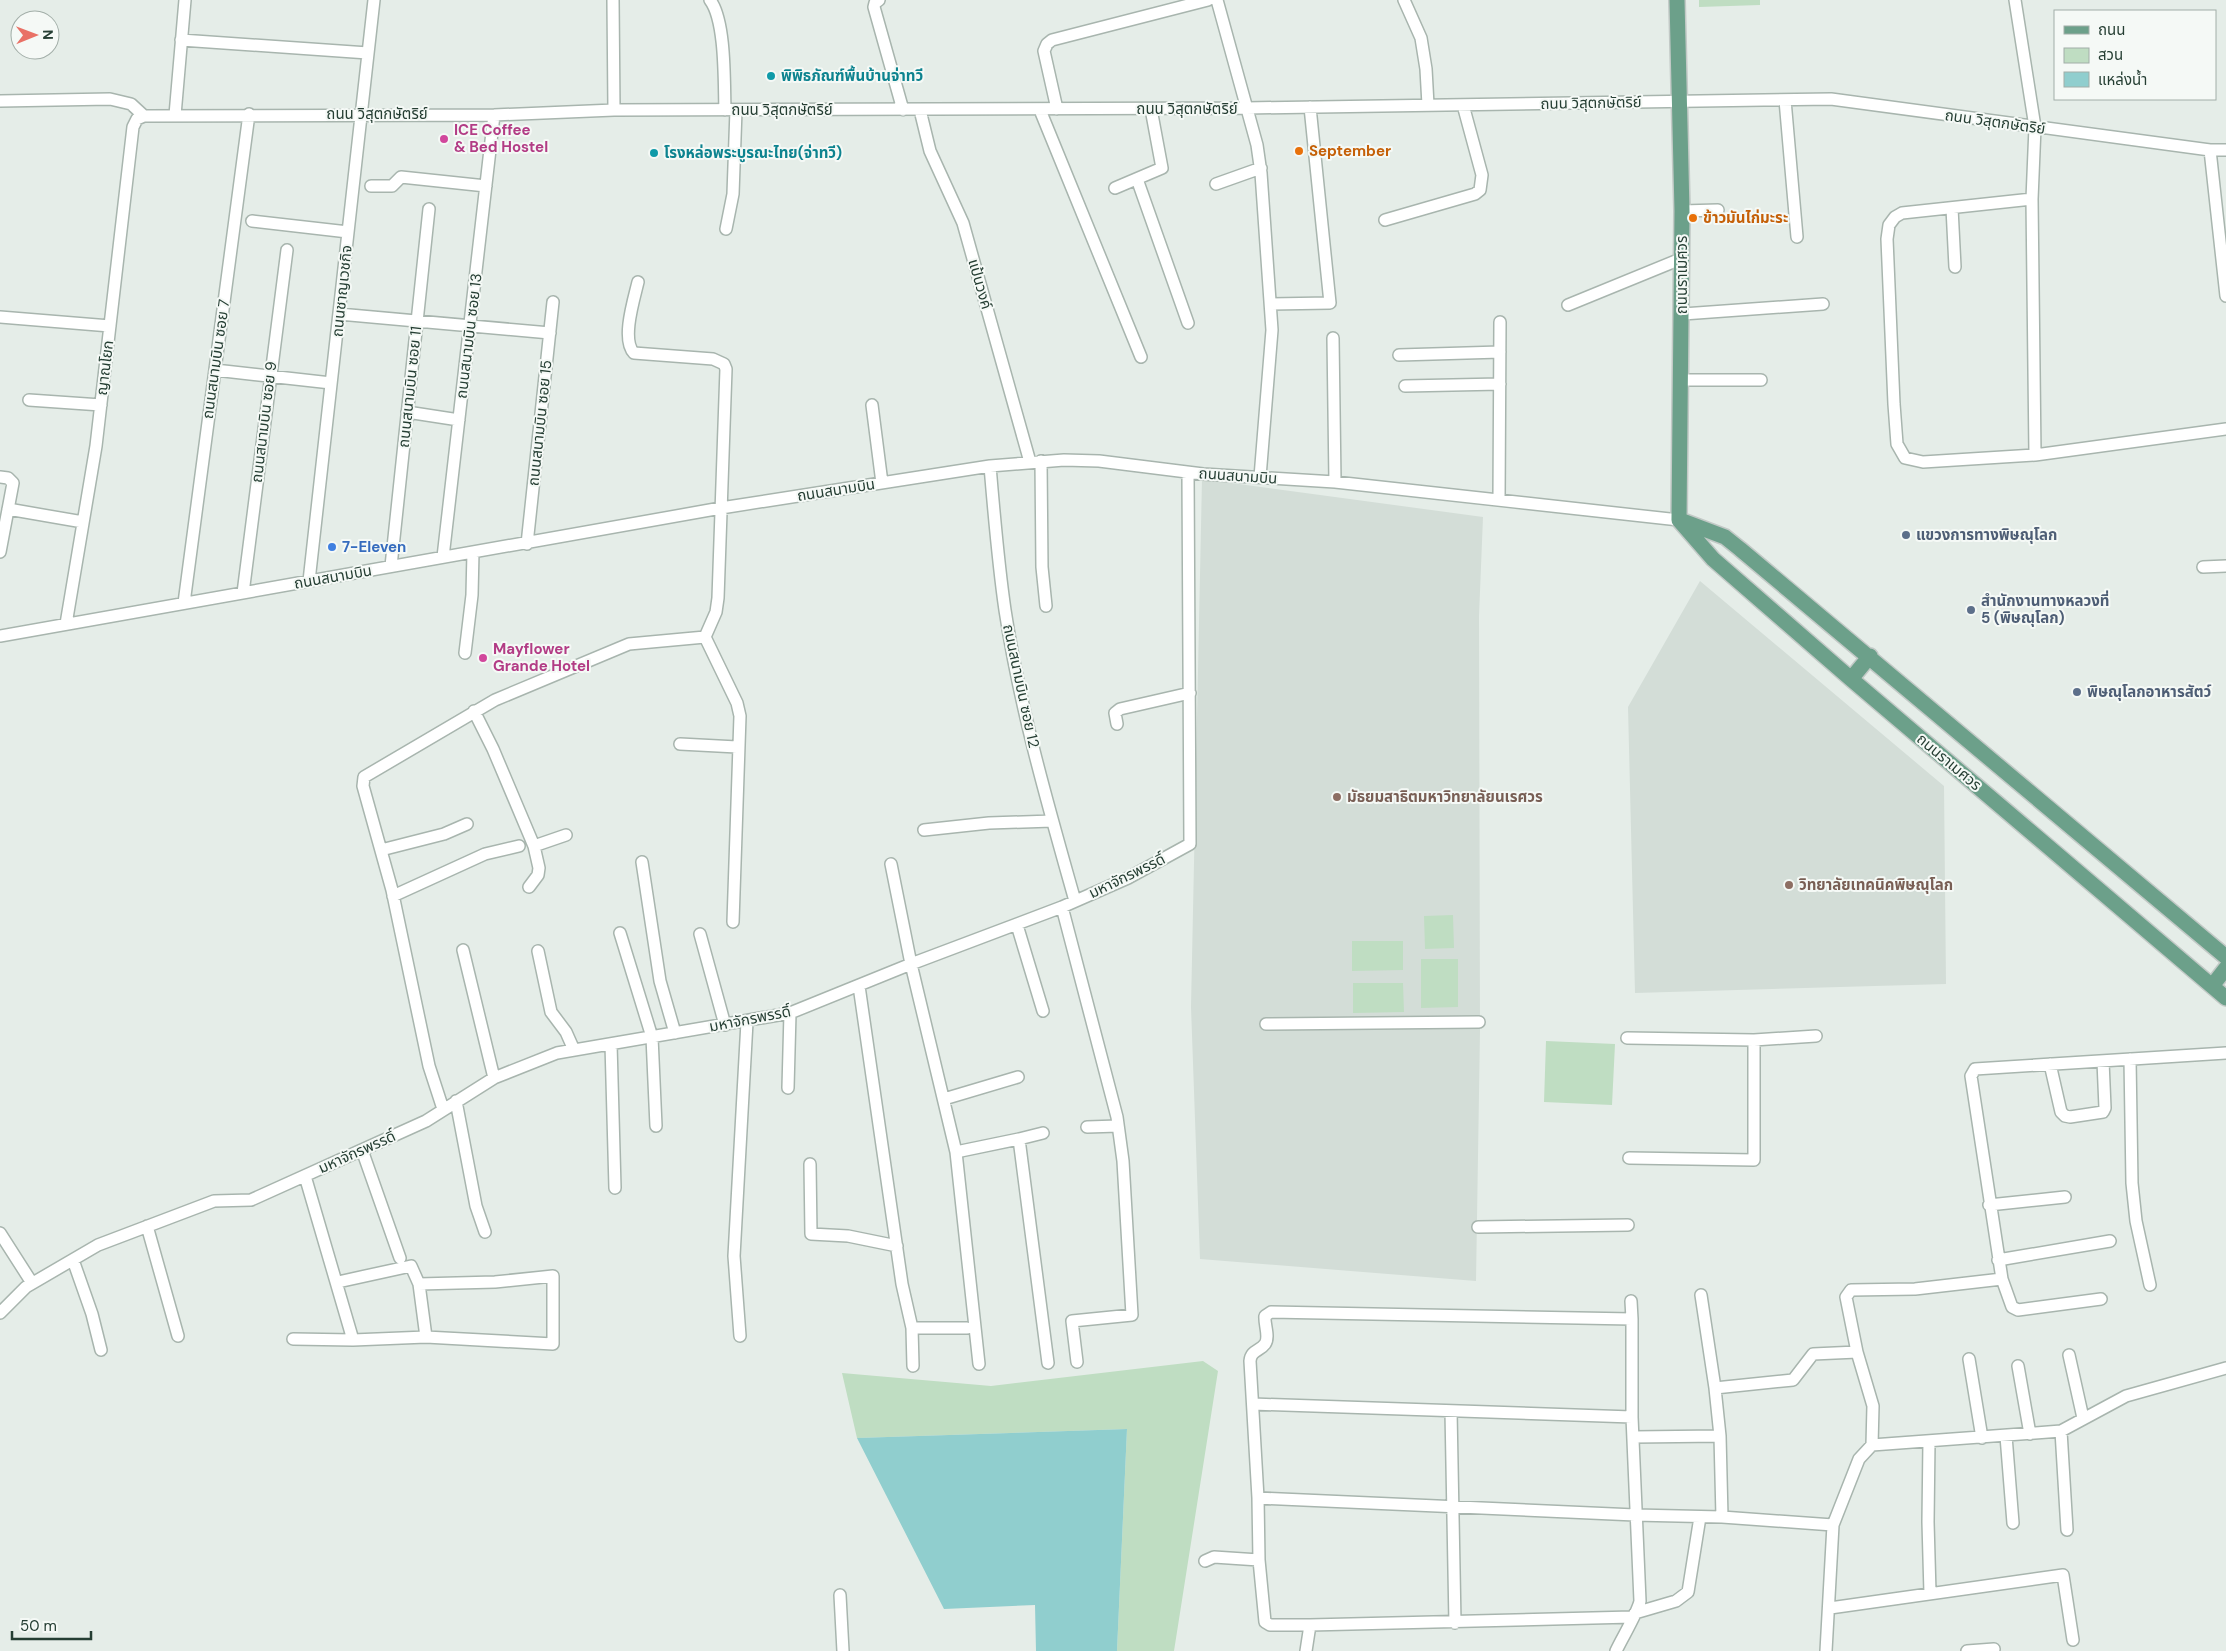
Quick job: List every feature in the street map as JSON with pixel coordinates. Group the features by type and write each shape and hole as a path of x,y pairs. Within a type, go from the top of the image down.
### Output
{"main road":[{"name":"ถนนราเมศวร","path":"1678,0 1683,314 1679,520 1713,559 1851,680 2226,998"},
{"name":"ถนนราเมศวร","path":"1679,520 1725,537 1870,656 2226,957"},
{"path":"1851,680 1870,656"},
{"path":"2212,986 2226,968"}],"street":[{"path":"175,115 185,0"},
{"name":"ถนนชาญเวชกิจ","path":"309,581 374,0"},
{"path":"613,0 614,110"},
{"path":"710,0 720,28 730,110 734,185 726,229"},
{"path":"879,0 875,3 874,7 903,110"},
{"path":"1056,110 1044,51 1052,40 1208,0"},
{"path":"1217,0 1257,145 1261,168 1271,304 1271,355 1260,477"},
{"path":"1404,0 1421,38 1426,69 1428,106"},
{"path":"2015,0 2035,127 2032,199 2035,455"},
{"path":"181,40 368,53"},
{"path":"0,101 110,99 131,104 144,116"},
{"path":"1785,100 1797,237"},
{"name":"ถนน วิสุตกษัตริย์","path":"144,116 249,114 494,115 614,110 1056,110 1831,100 2210,150 2226,150"},
{"path":"1385,220 1474,194 1480,190 1482,175 1463,105"},
{"path":"1271,304 1330,303 1310,107"},
{"path":"1115,188 1162,168 1151,109"},
{"name":"แป้นวงค์","path":"920,110 930,150 962,223 1036,461 1046,606"},
{"path":"1040,110 1141,357"},
{"name":"ถนนสนามบิน ซอย 7","path":"184,603 249,114"},
{"name":"ถนนสนามบิน ซอย 13","path":"443,557 494,115"},
{"name":"ญาณโยก","path":"66,624 101,405 133,127 137,119 144,116"},
{"path":"2210,150 2226,296"},
{"path":"1216,184 1261,168"},
{"path":"371,186 392,186 401,177 486,186"},
{"path":"1136,179 1188,323"},
{"path":"2032,199 1902,214 1894,217 1889,225 1887,263 1897,444 1905,458 1923,462 2035,455 2226,429"},
{"path":"1952,208 1955,267"},
{"name":"ถนนสนามบิน ซอย 11","path":"391,566 429,209"},
{"path":"1682,211 1718,210"},
{"path":"252,221 348,232"},
{"name":"ถนนสนามบิน ซอย 9","path":"243,593 287,250"},
{"path":"1568,305 1682,258"},
{"path":"638,282 628,334 628,344 634,353 713,359 724,364 727,381 718,598 716,612 705,637 737,703 740,716 737,747 736,862 733,922"},
{"name":"ถนนสนามบิน ซอย 15","path":"527,544 553,302"},
{"path":"1683,314 1823,304"},
{"path":"339,314 550,333"},
{"path":"0,317 110,326"},
{"path":"1499,500 1500,322"},
{"path":"1333,338 1335,482"},
{"path":"1400,355 1500,352"},
{"path":"215,370 331,383"},
{"path":"1681,380 1761,380"},
{"path":"1405,386 1500,384"},
{"path":"29,400 101,405"},
{"path":"872,405 882,483"},
{"path":"407,412 459,420"},
{"name":"ถนนสนามบิน","path":"0,636 722,508 990,466 1036,461 1099,461 1188,472 1335,482 1679,520"},
{"name":"ถนนสนามบิน ซอย 12","path":"990,466 1005,609 1022,702 1075,901"},
{"name":"มหาจักรพรรดิ์","path":"0,1312 26,1287 98,1245 214,1201 251,1200 426,1121 494,1078 557,1053 724,1024 747,1022 790,1013 911,964 1062,907 1128,878 1190,844 1188,472"},
{"path":"0,477 8,478 13,483 0,552"},
{"path":"8,509 83,522"},
{"path":"465,653 472,595 474,552"},
{"path":"2204,567 2226,566"},
{"path":"443,1109 429,1066 393,896 363,786 364,778 474,711 629,644 705,637"},
{"path":"1117,724 1115,713 1120,709 1190,693"},
{"path":"474,711 493,749 534,846 539,868 538,875 529,887"},
{"path":"680,744 737,747"},
{"path":"924,830 989,823 1052,820"},
{"path":"381,850 444,834 467,824"},
{"path":"534,846 566,836"},
{"path":"393,896 485,854 519,846"},
{"path":"642,862 660,980 674,1033"},
{"path":"890,864 911,964 956,1152 980,1364"},
{"path":"1062,907 1094,1025 1118,1126 1123,1161 1132,1315 1072,1321 1077,1362"},
{"path":"1017,925 1043,1011"},
{"path":"620,933 652,1037 656,1126"},
{"path":"700,934 724,1024"},
{"path":"463,950 494,1078"},
{"path":"538,950 551,1012 566,1032 574,1050"},
{"path":"859,986 897,1246 912,1328 913,1366"},
{"path":"788,1088 790,1013"},
{"path":"740,1336 734,1256 747,1022"},
{"path":"1266,1024 1479,1022"},
{"path":"1627,1038 1754,1040 1816,1036"},
{"path":"1629,1158 1754,1160 1754,1040"},
{"path":"611,1044 616,1188"},
{"path":"2102,1299 2018,1310 2012,1307 2002,1279 1998,1260 1971,1076 1975,1069 2226,1053"},
{"path":"2130,1060 2134,1202 2136,1221 2150,1285"},
{"path":"2050,1064 2061,1112 2065,1116 2070,1117 2103,1112 2105,1108 2103,1061"},
{"path":"944,1099 1018,1077"},
{"path":"456,1101 476,1206 485,1232"},
{"path":"1087,1127 1118,1126"},
{"path":"956,1152 1043,1133"},
{"path":"1019,1139 1048,1364"},
{"path":"362,1150 400,1258"},
{"path":"810,1164 811,1234 848,1236 897,1246"},
{"path":"305,1176 354,1340"},
{"path":"1990,1205 2065,1197"},
{"path":"1478,1227 1628,1225"},
{"path":"147,1226 178,1336"},
{"path":"0,1233 32,1283"},
{"path":"1998,1260 2110,1241"},
{"path":"73,1260 92,1314 101,1350"},
{"path":"338,1282 411,1266 419,1284 426,1337"},
{"path":"293,1339 354,1340 426,1337 553,1344 553,1276 495,1282 419,1284"},
{"path":"1826,1651 1830,1608 1833,1525 1859,1459 1872,1445 1873,1406 1858,1352 1846,1297 1851,1290 1915,1289 2002,1279"},
{"path":"1701,1295 1716,1388 1720,1436 1722,1517"},
{"path":"1616,1651 1633,1615 1638,1609 1640,1601 1632,1417 1631,1301"},
{"path":"1632,1319 1271,1312 1265,1316 1267,1340 1265,1344 1250,1356 1258,1498 1258,1560 1265,1622 1270,1625 1455,1623 1633,1615 1676,1602 1688,1592 1700,1517"},
{"path":"912,1328 966,1328"},
{"path":"1716,1388 1792,1380 1813,1354 1858,1352"},
{"path":"2070,1355 2083,1418"},
{"path":"1969,1359 1982,1438"},
{"path":"2018,1366 2030,1434"},
{"path":"1872,1445 2061,1431 2126,1396 2226,1368"},
{"path":"1253,1404 1632,1417"},
{"path":"1451,1411 1455,1623"},
{"path":"2061,1431 2067,1530"},
{"path":"1634,1437 1720,1436"},
{"path":"2006,1436 2013,1523"},
{"path":"1929,1441 1928,1522 1930,1594"},
{"path":"1258,1498 1635,1516 1722,1517 1833,1525"},
{"path":"1205,1561 1214,1557 1258,1560"},
{"path":"1830,1608 2064,1575 2073,1640"},
{"path":"840,1596 844,1651"},
{"path":"1306,1651 1310,1625"},
{"path":"1967,1651 1994,1649"}],"shaded area":[{"name":"มัธยมสาธิตมหาวิทยาลัยนเรศวร","path":"1202,479 1483,517 1479,616 1480,1031 1476,1281 1200,1259 1191,1007"},
{"name":"วิทยาลัยเทคนิคพิษณุโลก","path":"1700,581 1944,786 1946,984 1635,993 1628,707"}],"green space":[{"path":"1699,0 1760,0 1760,5 1699,7"},
{"path":"1453,915 1454,948 1425,949 1424,916"},
{"path":"1352,941 1403,941 1403,970 1352,971"},
{"path":"1421,959 1458,959 1458,1007 1421,1008"},
{"path":"1353,983 1403,983 1404,1012 1353,1013"},
{"path":"1546,1041 1615,1044 1612,1105 1544,1102"},
{"path":"1203,1361 1218,1371 1174,1651 1117,1651 1127,1429 857,1438 842,1373 991,1386"}],"water":[{"path":"1127,1429 1117,1651 1036,1651 1035,1605 944,1609 857,1438"}],"place":[{"name":"พิพิธภัณฑ์พื้นบ้านจ่าทวี","path":"771,76"},
{"name":"ICE Coffee & Bed Hostel","path":"444,139"},
{"name":"September","path":"1299,151"},
{"name":"โรงหล่อพระบูรณะไทย(จ่าทวี)","path":"654,153"},
{"name":"ข้าวมันไก่มะระ","path":"1693,218"},
{"name":"แขวงการทางพิษณุโลก","path":"1906,535"},
{"name":"7-Eleven","path":"332,547"},
{"name":"สำนักงานทางหลวงที่ 5 (พิษณุโลก)","path":"1971,610"},
{"name":"Mayflower Grande Hotel","path":"483,658"},
{"name":"พิษณุโลกอาหารสัตว์","path":"2077,692"},
{"name":"มัธยมสาธิตมหาวิทยาลัยนเรศวร","path":"1337,797"},
{"name":"วิทยาลัยเทคนิคพิษณุโลก","path":"1789,885"}]}
